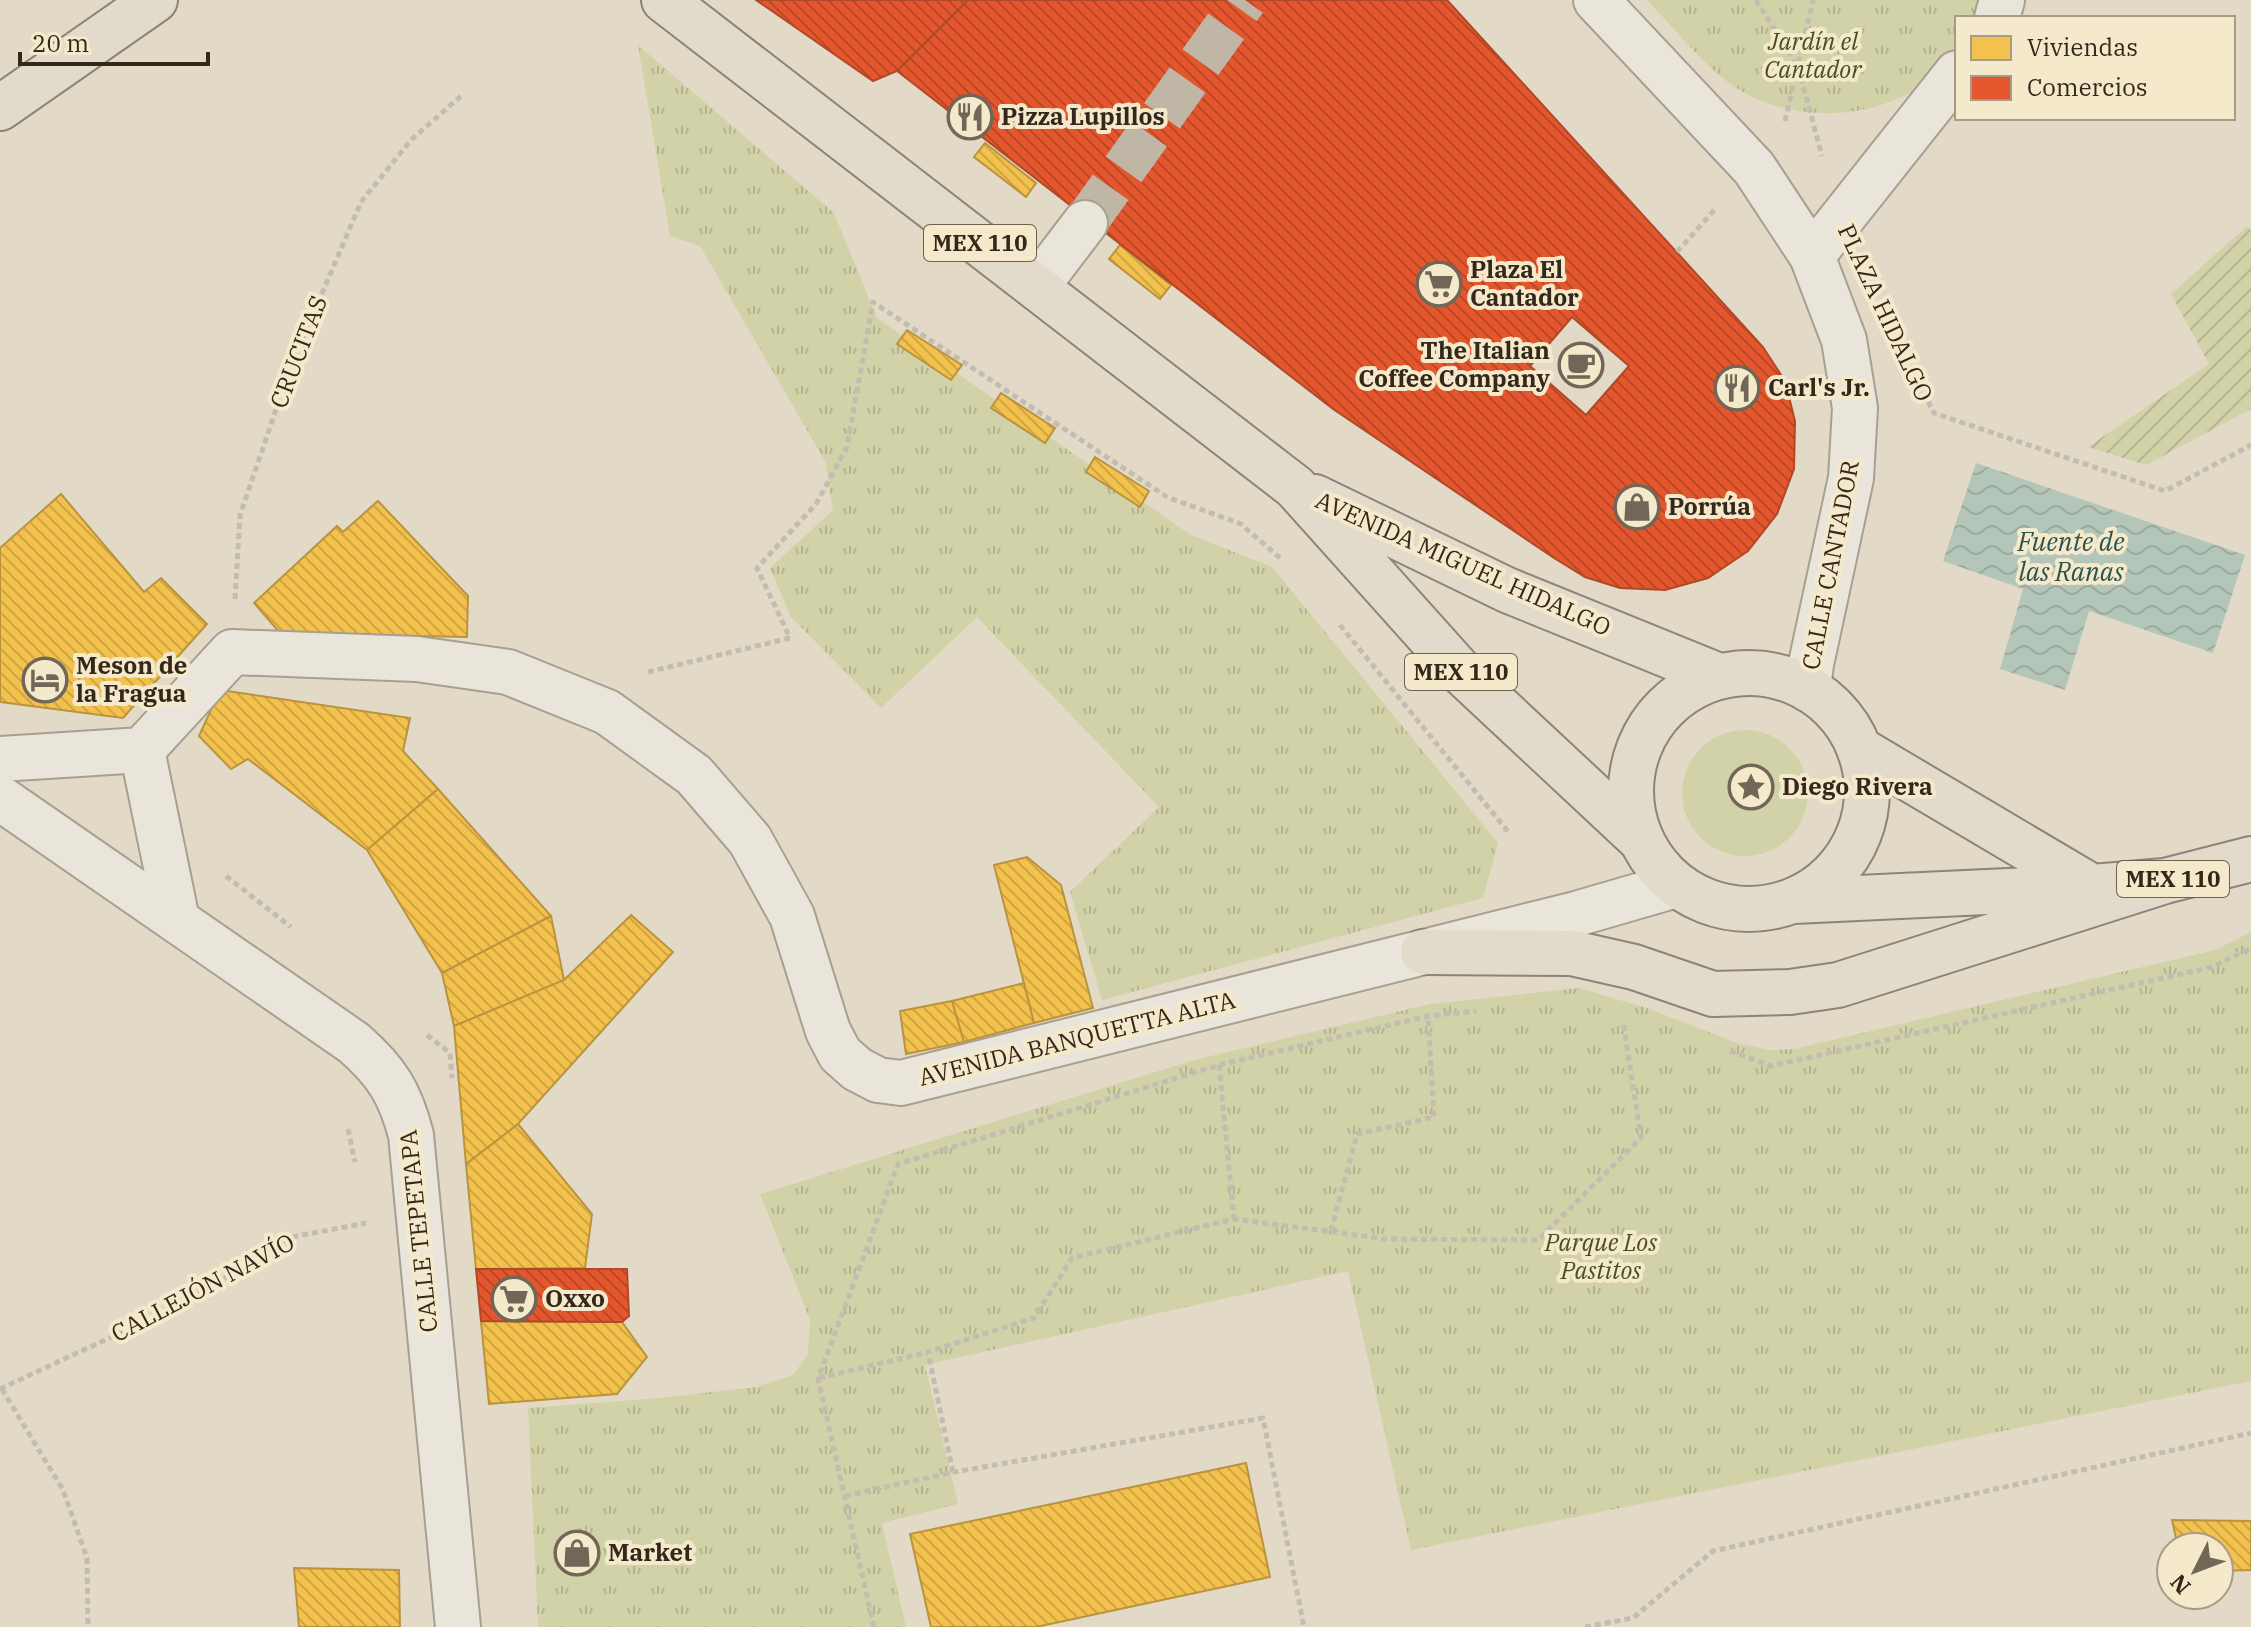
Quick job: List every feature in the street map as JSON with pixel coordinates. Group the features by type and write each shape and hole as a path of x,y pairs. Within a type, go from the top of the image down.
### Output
{"main road":[{"path":"0,108 155,0"},
{"name":"AVENIDA MIGUEL HIDALGO","path":"664,0 1295,487 1460,671 1642,841"},
{"name":"AVENIDA MIGUEL HIDALGO","path":"1295,487 1507,590 1719,676"},
{"name":"MEX 110","path":"1794,901 1820,886 1840,868 1857,839 1866,808 1866,775 1859,749 1837,711 1808,689 1774,675 1747,673 1719,676 1692,686 1667,704 1647,729 1635,757 1630,789 1632,812 1642,841 1656,865 1676,885 1699,899 1726,908 1755,910 1794,901 2165,881 2251,859"},
{"name":"MEX 110","path":"1859,749 2092,887"},
{"path":"1423,952 1572,953 1634,967 1713,994 1790,992 1838,985 2165,881"}],"street":[{"name":"CALLE CANTADOR","path":"1596,0 1754,168 1812,256 1844,340 1855,408 1851,478 1808,689"},
{"path":"1812,256 1955,76"},
{"path":"1037,286 1085,223"},
{"path":"0,759 142,750 232,652"},
{"name":"AVENIDA BANQUETTA ALTA","path":"232,652 417,659 508,672 607,712 694,775 750,840 792,916 828,1031 840,1054 857,1069 878,1080 901,1083 924,1079 1576,914 1676,885"},
{"path":"142,750 177,920"},
{"name":"CALLE TEPETAPA","path":"0,798 354,1043 393,1084 411,1135 458,1627"}],"path":[{"path":"1756,0 1798,67"},
{"path":"1784,126 1813,0"},
{"name":"PLAZA HIDALGO","path":"1798,67 1840,220"},
{"name":"CRUCITAS","path":"232,652 240,515 291,366 361,202 411,140 461,96"},
{"path":"1677,252 1688,237"},
{"path":"607,712 630,676 790,638 757,568 816,504 847,447 873,302 1167,497 1241,524 1288,566"},
{"name":"PLAZA HIDALGO","path":"1902,348 1934,413 2165,491 2251,445"},
{"path":"1338,624 1510,834"},
{"path":"1726,1050 1771,1066 2212,967 2251,948"},
{"path":"874,1627 818,1379 898,1164 1219,1065 1428,1016 1491,1010"},
{"path":"818,1379 928,1352 1034,1318 1072,1258 1234,1219 1386,1239 1538,1240 1641,1138 1621,1012"},
{"path":"1331,1231 1357,1134 1434,1117 1428,1016"},
{"path":"1219,1065 1234,1219"},
{"name":"CALLEJÓN NAVÍO","path":"1,1389 184,1303 292,1237 367,1223"},
{"path":"928,1352 953,1472"},
{"path":"1,1389 63,1490 87,1558 88,1627"},
{"path":"845,1496 953,1472 1263,1418 1304,1627"},
{"path":"1585,1627 1633,1618 1713,1551 2251,1433"}],"green space":[{"name":"Jardín el Cantador","path":"1647,0 1982,0 1975,16 1955,16 1955,50 1937,73 1912,92 1883,105 1851,112 1818,113 1786,109 1756,99 1729,83"},
{"path":"638,45 834,213 877,318 1191,535 1272,567 1498,843 1483,898 1102,1000 1070,892 1159,807 977,617 881,708 791,617 770,568 833,510 825,461 700,246 670,236"},
{"path":"2247,226 2251,230 2251,409 2146,465 2088,447 2209,364 2171,294"},
{"path":"1745,730 1769,734 1790,748 1804,769 1808,793 1804,817 1790,838 1769,852 1745,856 1721,852 1700,838 1686,817 1682,793 1686,769 1700,748 1721,734"},
{"name":"Parque Los Pastitos","path":"2251,932 2251,1381 1411,1550 1348,1271 925,1365 958,1504 882,1523 906,1627 538,1627 528,1408 756,1387 793,1375 808,1354 810,1320 760,1194 1194,1060 1430,1004 1579,988 1647,1008 1737,1043 1771,1050 1794,1049 2215,950"}],"water":[{"name":"Fuente de las Ranas","path":"1976,463 2245,555 2213,653 2089,611 2065,690 2000,669 2023,589 1943,561"}],"building: Viviendas":[{"path":"985,143 1036,183 1026,197 974,157"},
{"path":"1120,245 1171,285 1160,299 1109,259"},
{"path":"907,330 962,365 951,380 897,344"},
{"path":"1001,393 1055,428 1045,443 991,408"},
{"path":"1095,457 1149,491 1140,507 1086,472"},
{"path":"61,494 144,592 161,578 207,624 123,718 0,702 0,548"},
{"path":"378,501 468,596 467,637 280,633 254,603 337,526 343,532"},
{"path":"220,690 410,718 403,751 438,789 367,850 248,759 231,769 199,736"},
{"path":"438,789 551,916 442,973 367,850"},
{"path":"1027,857 1061,885 1093,1008 1034,1023 994,865"},
{"path":"631,915 673,952 518,1124 466,1164 454,1026 564,980"},
{"path":"551,916 564,980 454,1026 442,973"},
{"path":"1024,983 1034,1023 964,1042 952,1001"},
{"path":"952,1001 964,1042 906,1054 900,1011"},
{"path":"518,1124 592,1214 585,1268 476,1269 466,1164"},
{"path":"481,1321 622,1322 647,1357 617,1394 489,1404"},
{"path":"1246,1463 1270,1577 1036,1627 931,1627 910,1534"},
{"path":"2172,1520 2251,1521 2251,1570 2235,1570 2235,1531 2174,1531"},
{"path":"294,1568 399,1570 400,1627 299,1627"}],"building: Comercios":[{"path":"756,0 968,0 897,71 873,81"},
{"name":"Plaza El Cantador","path":"968,0 1447,0 1763,347 1785,381 1795,421 1794,469 1777,514 1748,551 1708,578 1665,590 1620,588 1585,577 1333,409 897,71","holes":["1572,317 1629,366 1586,415 1530,366"]},
{"path":"476,1269 627,1269 629,1316 622,1322 481,1321"}],"tunnel":[{"path":"1085,223 1245,0"}],"place":[{"name":"Pizza Lupillos","path":"970,117"},
{"name":"Plaza El Cantador","path":"1439,284"},
{"name":"The Italian Coffee Company","path":"1581,365"},
{"name":"Carl's Jr.","path":"1737,388"},
{"name":"Porrúa","path":"1637,507"},
{"name":"Meson de la Fragua","path":"45,680"},
{"name":"Diego Rivera","path":"1751,787"},
{"name":"Oxxo","path":"514,1299"},
{"name":"Market","path":"577,1553"}]}
